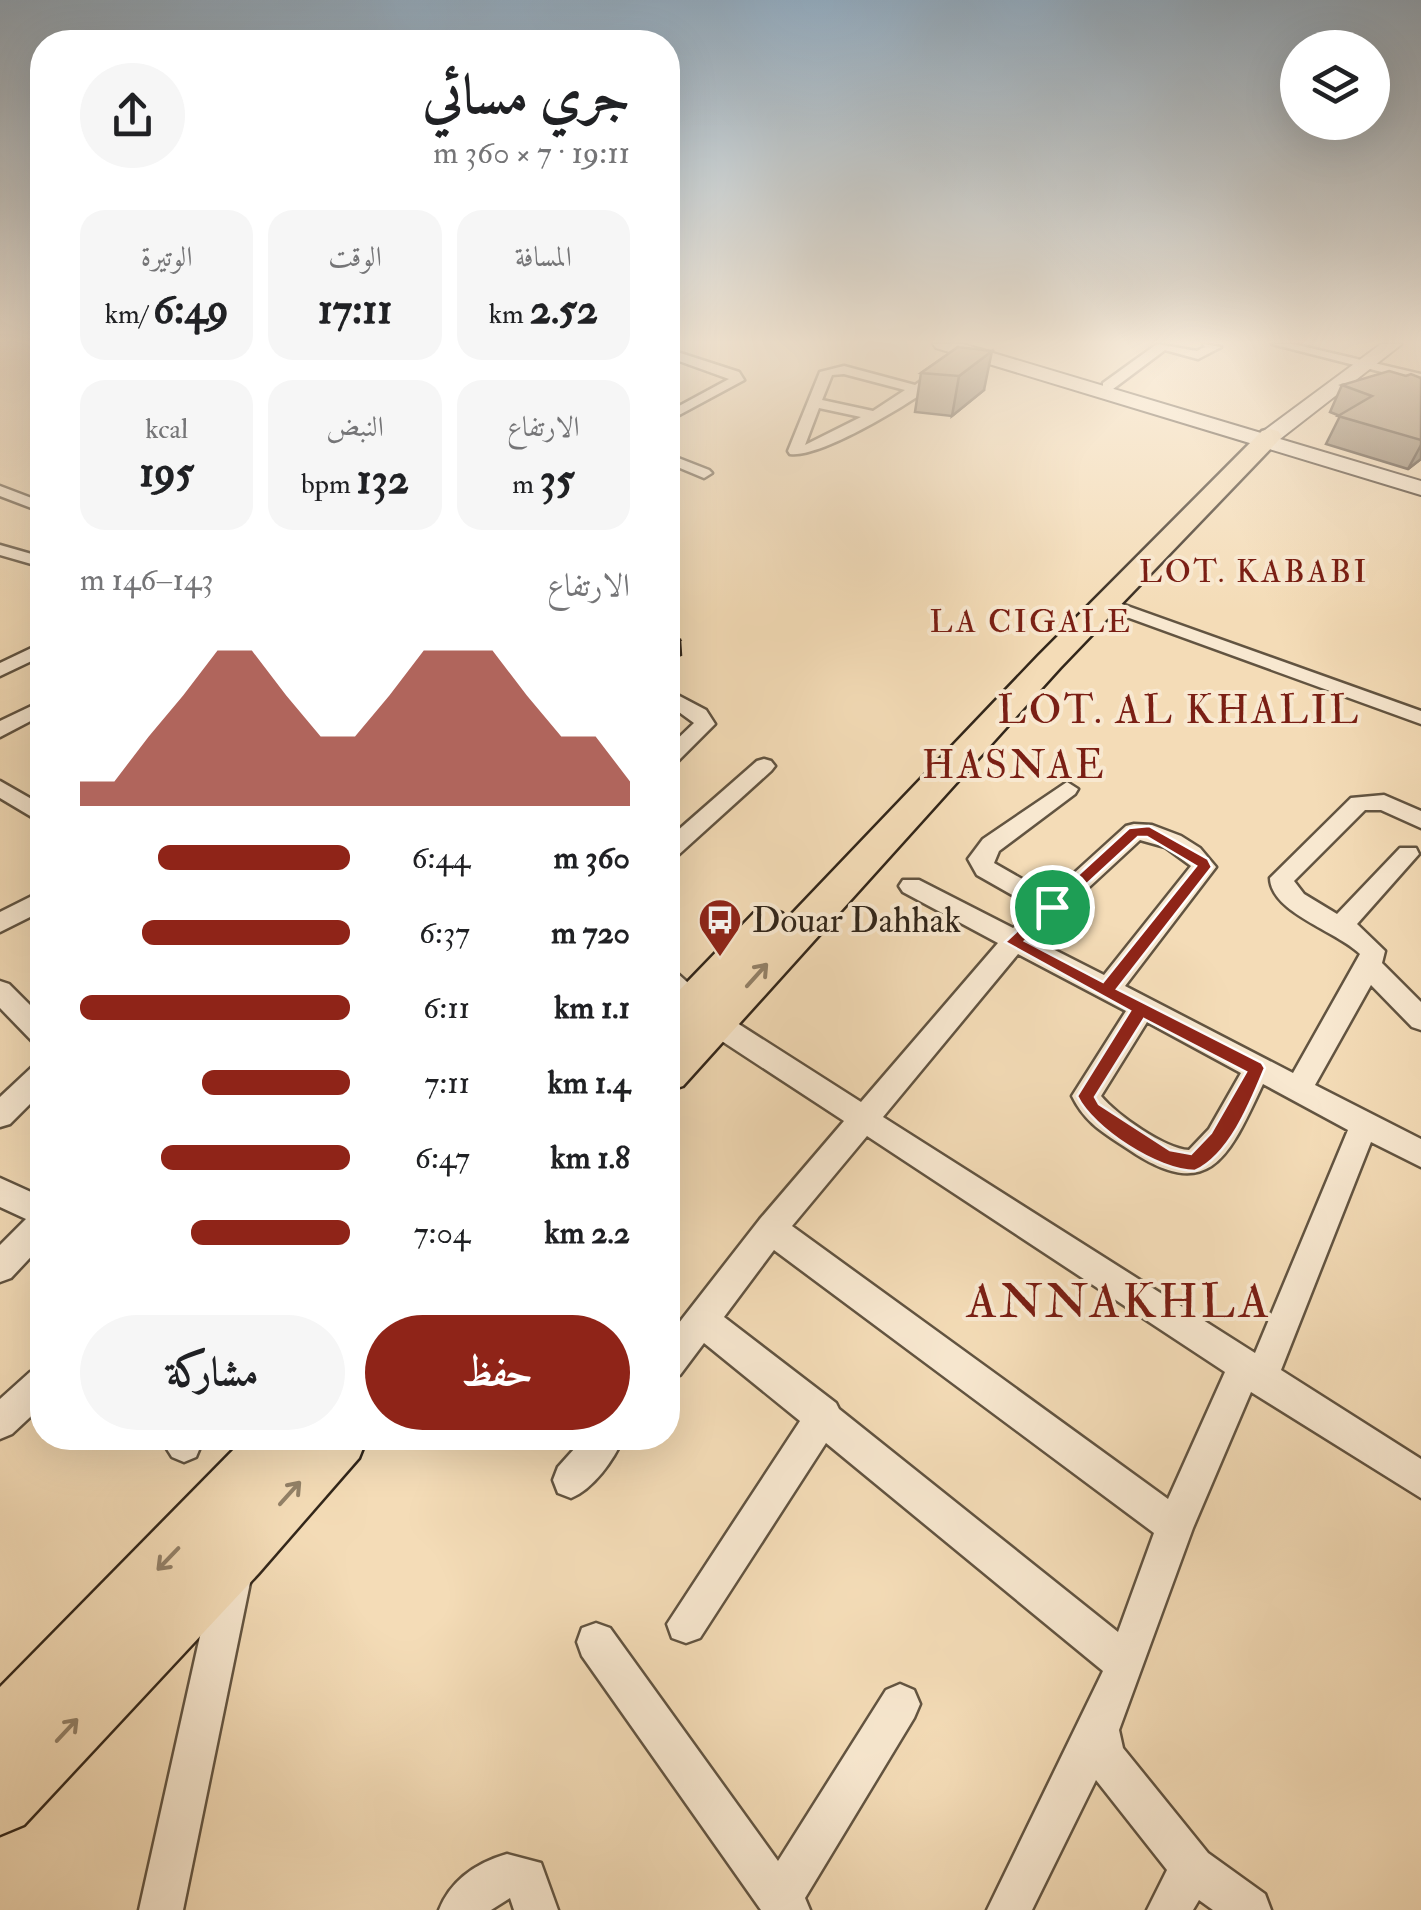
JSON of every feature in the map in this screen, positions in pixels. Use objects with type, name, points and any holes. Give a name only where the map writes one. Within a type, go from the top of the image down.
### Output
[{"type":"main road","points":[[1248,433],[1421,488]]},
{"type":"main road","points":[[1248,433],[1421,478]]},
{"type":"main road","points":[[680,1052],[702,1013],[1261,433]]},
{"type":"main road","points":[[680,1023],[702,1013],[1105,603],[1257,436]]},
{"type":"main road","points":[[0,1801],[222,1535],[275,1450]]},
{"type":"main road","points":[[0,1734],[222,1535],[325,1450]]},
{"type":"street","points":[[803,433],[796,452],[838,433]]},
{"type":"street","points":[[680,463],[704,473]]},
{"type":"street","points":[[0,491],[30,502]]},
{"type":"street","points":[[0,550],[30,559]]},
{"type":"street","points":[[1105,603],[1421,718]]},
{"type":"street","points":[[1,668],[30,655]]},
{"type":"street","points":[[680,703],[704,717],[705,724],[680,748]]},
{"type":"street","points":[[0,730],[30,714]]},
{"type":"street","points":[[680,840],[764,766]]},
{"type":"street","points":[[1,790],[30,808]]},
{"type":"street","points":[[1052,907],[985,869],[980,859],[991,845],[1067,790]]},
{"type":"street","points":[[1297,1091],[1369,966],[1373,951],[1342,924],[1292,898],[1283,888],[1282,878],[1359,803],[1384,802],[1420,817]]},
{"type":"street","points":[[680,1348],[771,1230],[1013,942],[1134,832],[1149,832],[1203,862],[1204,867],[1106,991]]},
{"type":"street","points":[[1342,924],[1408,854]]},
{"type":"street","points":[[911,886],[1420,1152]]},
{"type":"street","points":[[5,914],[30,905]]},
{"type":"street","points":[[1369,966],[1421,1019]]},
{"type":"street","points":[[0,991],[30,1022]]},
{"type":"street","points":[[680,992],[702,1013],[866,1121],[1252,1374],[1420,1477]]},
{"type":"street","points":[[1141,1009],[1086,1096],[1093,1110],[1163,1156],[1188,1163],[1203,1156],[1242,1100],[1256,1068]]},
{"type":"street","points":[[0,1115],[30,1086]]},
{"type":"street","points":[[1009,1910],[1098,1730],[1175,1526],[1252,1374],[1364,1125]]},
{"type":"street","points":[[0,1192],[30,1206]]},
{"type":"street","points":[[771,1230],[1175,1526]]},
{"type":"street","points":[[0,1267],[30,1236]]},
{"type":"street","points":[[702,1320],[1126,1664]]},
{"type":"street","points":[[0,1422],[30,1395]]},
{"type":"street","points":[[686,1624],[824,1416]]},
{"type":"street","points":[[571,1480],[596,1450]]},
{"type":"street","points":[[161,1910],[222,1535]]},
{"type":"street","points":[[596,1642],[784,1904],[900,1704]]},
{"type":"street","points":[[1098,1730],[1099,1745],[1111,1767],[1193,1868],[1249,1910]]},
{"type":"street","points":[[1169,1910],[1193,1868]]},
{"type":"street","points":[[461,1910],[497,1877],[511,1873],[526,1878],[536,1910]]},
{"type":"building","points":[[1397,433],[1421,433],[1421,440]]},
{"type":"place","name":"Douar Dahhak","points":[[720,958]]},
{"type":"district","name":"LOT. KABABI","points":[[1254,571]]},
{"type":"district","name":"LA CIGALE","points":[[1031,621]]},
{"type":"district","name":"LOT. AL KHALIL","points":[[1179,709]]},
{"type":"district","name":"HASNAE","points":[[1014,764]]},
{"type":"district","name":"ANNAKHLA","points":[[1119,1300]]},
{"type":"route","points":[[1052,907],[1013,942],[1067,970],[1141,1009],[1256,1068],[1218,1138],[1195,1162],[1178,1162],[1163,1156],[1093,1110],[1086,1096],[1141,1009],[1106,991],[1204,867],[1203,862],[1149,832],[1134,832],[1052,907]]}]
